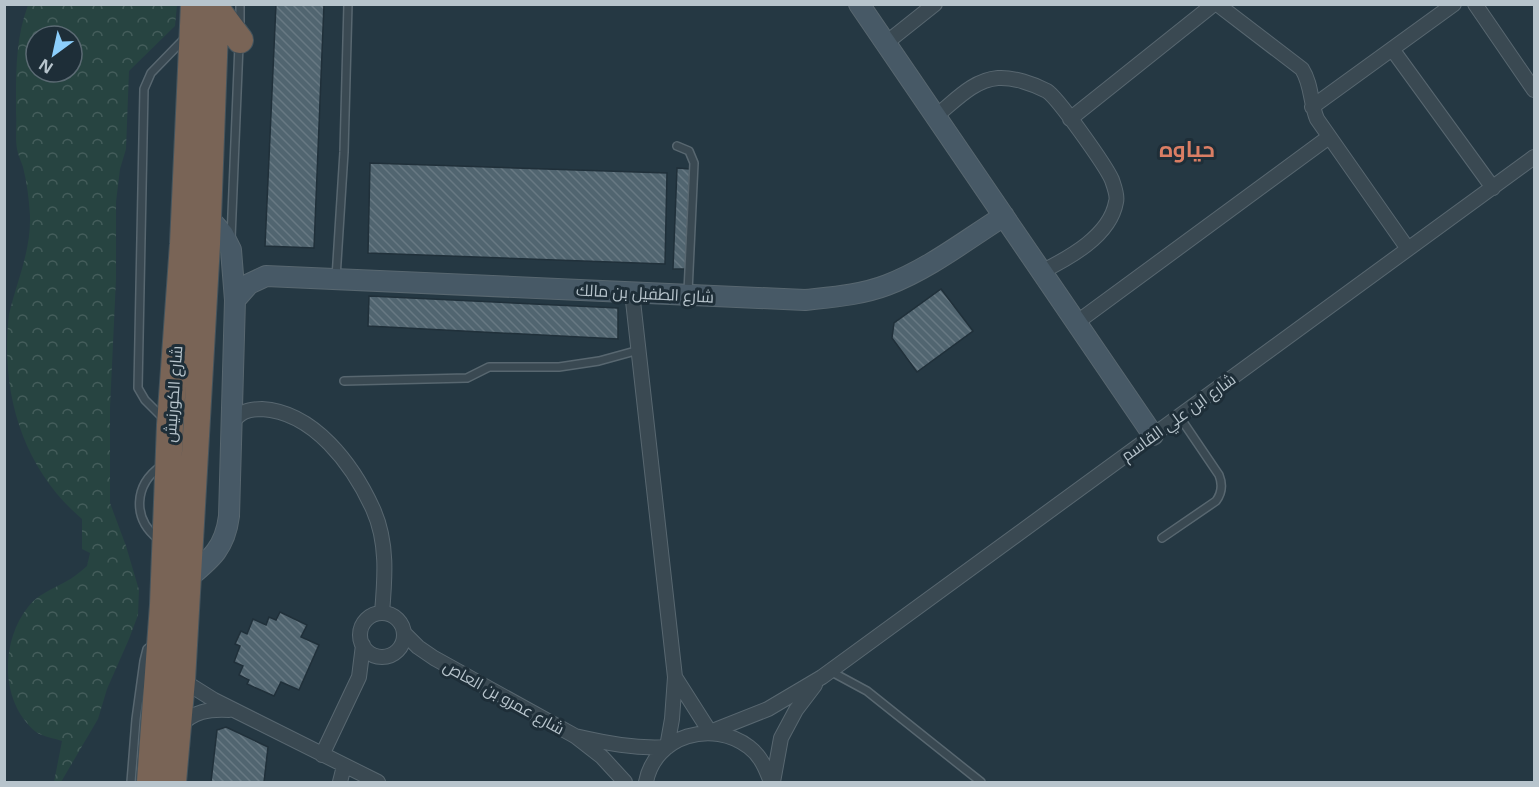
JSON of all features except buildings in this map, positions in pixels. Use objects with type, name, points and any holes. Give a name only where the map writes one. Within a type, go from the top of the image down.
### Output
[{"type":"highway","points":[[212,10],[240,40]]},
{"type":"highway","name":"شارع الكورنيش","points":[[173,783],[182,680],[208,217],[212,10]]},
{"type":"highway","name":"شارع الكورنيش","points":[[150,783],[170,425],[183,244],[212,10]]},
{"type":"street","points":[[859,4],[1153,435]]},
{"type":"street","points":[[886,43],[935,4]]},
{"type":"street","points":[[1070,119],[1216,4],[1302,69],[1309,81],[1312,107],[1329,137],[1408,249]]},
{"type":"street","points":[[1312,107],[1454,4]]},
{"type":"street","points":[[1475,4],[1534,90]]},
{"type":"street","points":[[1392,49],[1493,188]]},
{"type":"street","points":[[936,116],[975,84],[998,78],[1024,82],[1048,92],[1100,159],[1112,180],[1117,199],[1113,214],[1102,230],[1074,254],[1041,272]]},
{"type":"street","points":[[1076,323],[1329,137]]},
{"type":"street","name":"شارع ابن علي القاسم","points":[[668,747],[688,736],[710,732],[768,709],[826,674],[1534,157]]},
{"type":"street","name":"شارع الطفيل بن مالك","points":[[266,276],[805,300],[847,295],[886,286],[913,273],[1004,216]]},
{"type":"street","points":[[208,217],[219,227],[231,250],[245,265],[266,276]]},
{"type":"street","points":[[188,578],[212,558],[219,549],[227,528],[235,300],[231,250]]},
{"type":"street","points":[[235,300],[249,284],[266,276]]},
{"type":"street","points":[[632,292],[675,677],[668,747],[655,760],[646,783]]},
{"type":"street","points":[[232,390],[255,409]]},
{"type":"street","points":[[231,424],[244,410],[274,410],[289,414],[313,429],[333,448],[353,473],[374,510],[383,544],[386,570],[382,613]]},
{"type":"street","points":[[322,755],[359,677],[363,645],[360,636],[365,621],[382,613],[395,617],[404,633],[403,641],[390,654],[371,665],[359,677]]},
{"type":"street","name":"شارع عمرو بن العاص","points":[[404,633],[434,658],[574,736],[602,757],[625,783]]},
{"type":"street","points":[[363,645],[373,654],[390,654]]},
{"type":"street","name":"شارع عمرو بن العاص","points":[[390,654],[434,658]]},
{"type":"street","name":"شارع ابن علي القاسم","points":[[772,783],[781,738],[787,725],[796,710],[826,674]]},
{"type":"street","points":[[675,677],[710,732],[732,737],[750,748],[764,765],[772,783]]},
{"type":"street","points":[[182,680],[205,695],[378,783]]},
{"type":"street","points":[[178,728],[188,718],[205,710],[234,710]]},
{"type":"street","name":"شارع عمرو بن العاص","points":[[574,736],[620,746],[668,747]]},
{"type":"street","points":[[340,783],[344,766]]},
{"type":"lane","points":[[336,279],[344,152],[348,4]]},
{"type":"lane","points":[[170,425],[145,400],[138,387],[144,88],[151,73],[212,10]]},
{"type":"lane","points":[[231,250],[240,40]]},
{"type":"lane","points":[[677,146],[689,151],[694,163],[688,294]]},
{"type":"lane","points":[[344,381],[467,378],[489,367],[559,367],[599,361],[639,350]]},
{"type":"lane","points":[[1162,538],[1212,504],[1221,492],[1219,475],[1179,416]]},
{"type":"lane","points":[[131,783],[136,719],[145,655],[160,636]]},
{"type":"lane","points":[[826,674],[867,691],[981,783]]},
{"type":"green space","points":[[28,5],[177,5],[175,26],[129,71],[126,149],[120,169],[116,202],[116,279],[110,408],[110,503],[139,590],[138,615],[107,689],[98,719],[61,782],[54,782],[62,741],[39,734],[24,720],[10,689],[8,672],[12,637],[28,607],[40,595],[71,579],[87,566],[90,553],[82,549],[82,519],[61,499],[30,452],[12,400],[8,372],[9,314],[26,254],[30,229],[27,185],[16,140],[17,58],[21,31]]},
{"type":"district","name":"حياوه","points":[[1187,148]]}]
